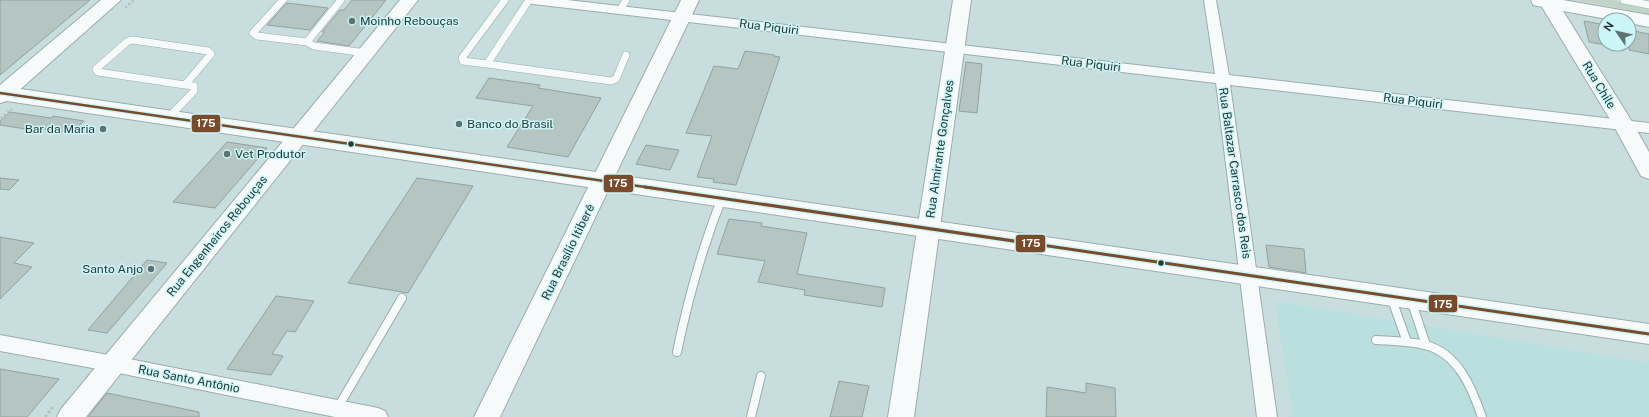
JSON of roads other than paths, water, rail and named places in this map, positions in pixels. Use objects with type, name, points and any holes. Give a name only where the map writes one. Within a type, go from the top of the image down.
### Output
[{"type":"main road","points":[[1,94],[112,0]]},
{"type":"main road","name":"Rua Engenheiros Rebouças","points":[[70,417],[409,0]]},
{"type":"main road","name":"Rua Almirante Gonçalves","points":[[902,417],[962,0]]},
{"type":"main road","points":[[1548,1],[1649,20]]},
{"type":"main road","name":"Rua Chile","points":[[1548,1],[1624,125],[1649,171]]},
{"type":"main road","name":"Rua Brasílio Itiberê","points":[[487,417],[686,9]]},
{"type":"main road","points":[[1,94],[602,180],[1649,334]]},
{"type":"street","name":"Rua Piquiri","points":[[533,0],[686,9],[955,48],[1649,128]]},
{"type":"street","name":"Rua Baltazar Carrasco dos Reis","points":[[1210,0],[1267,417]]},
{"type":"street","name":"Rua Santo Antônio","points":[[0,344],[114,364],[378,417]]},
{"type":"lane","points":[[283,0],[253,32],[258,36],[307,42],[314,46],[366,53]]},
{"type":"lane","points":[[307,42],[342,1],[341,0]]},
{"type":"lane","points":[[505,0],[462,58],[463,61],[611,80],[616,79],[626,55]]},
{"type":"lane","points":[[487,64],[529,0]]},
{"type":"lane","points":[[1624,0],[1649,5]]},
{"type":"lane","points":[[169,117],[194,91],[194,86],[185,85],[98,72],[96,69],[128,41],[133,40],[208,51],[211,54],[185,85]]},
{"type":"lane","points":[[677,352],[690,294],[715,215],[722,198]]},
{"type":"lane","points":[[336,409],[402,298]]},
{"type":"lane","points":[[1401,298],[1407,342]]},
{"type":"lane","points":[[1401,298],[1426,345]]},
{"type":"lane","points":[[1376,340],[1407,342],[1426,345],[1440,350],[1458,366],[1482,417]]},
{"type":"lane","points":[[751,417],[762,376]]},
{"type":"place","name":"Moinho Rebouças","points":[[352,21]]},
{"type":"place","name":"Banco do Brasil","points":[[459,124]]},
{"type":"place","name":"Bar da Maria","points":[[103,129]]},
{"type":"place","name":"Vet Produtor","points":[[227,154]]},
{"type":"place","name":"Santo Anjo","points":[[151,269]]}]
